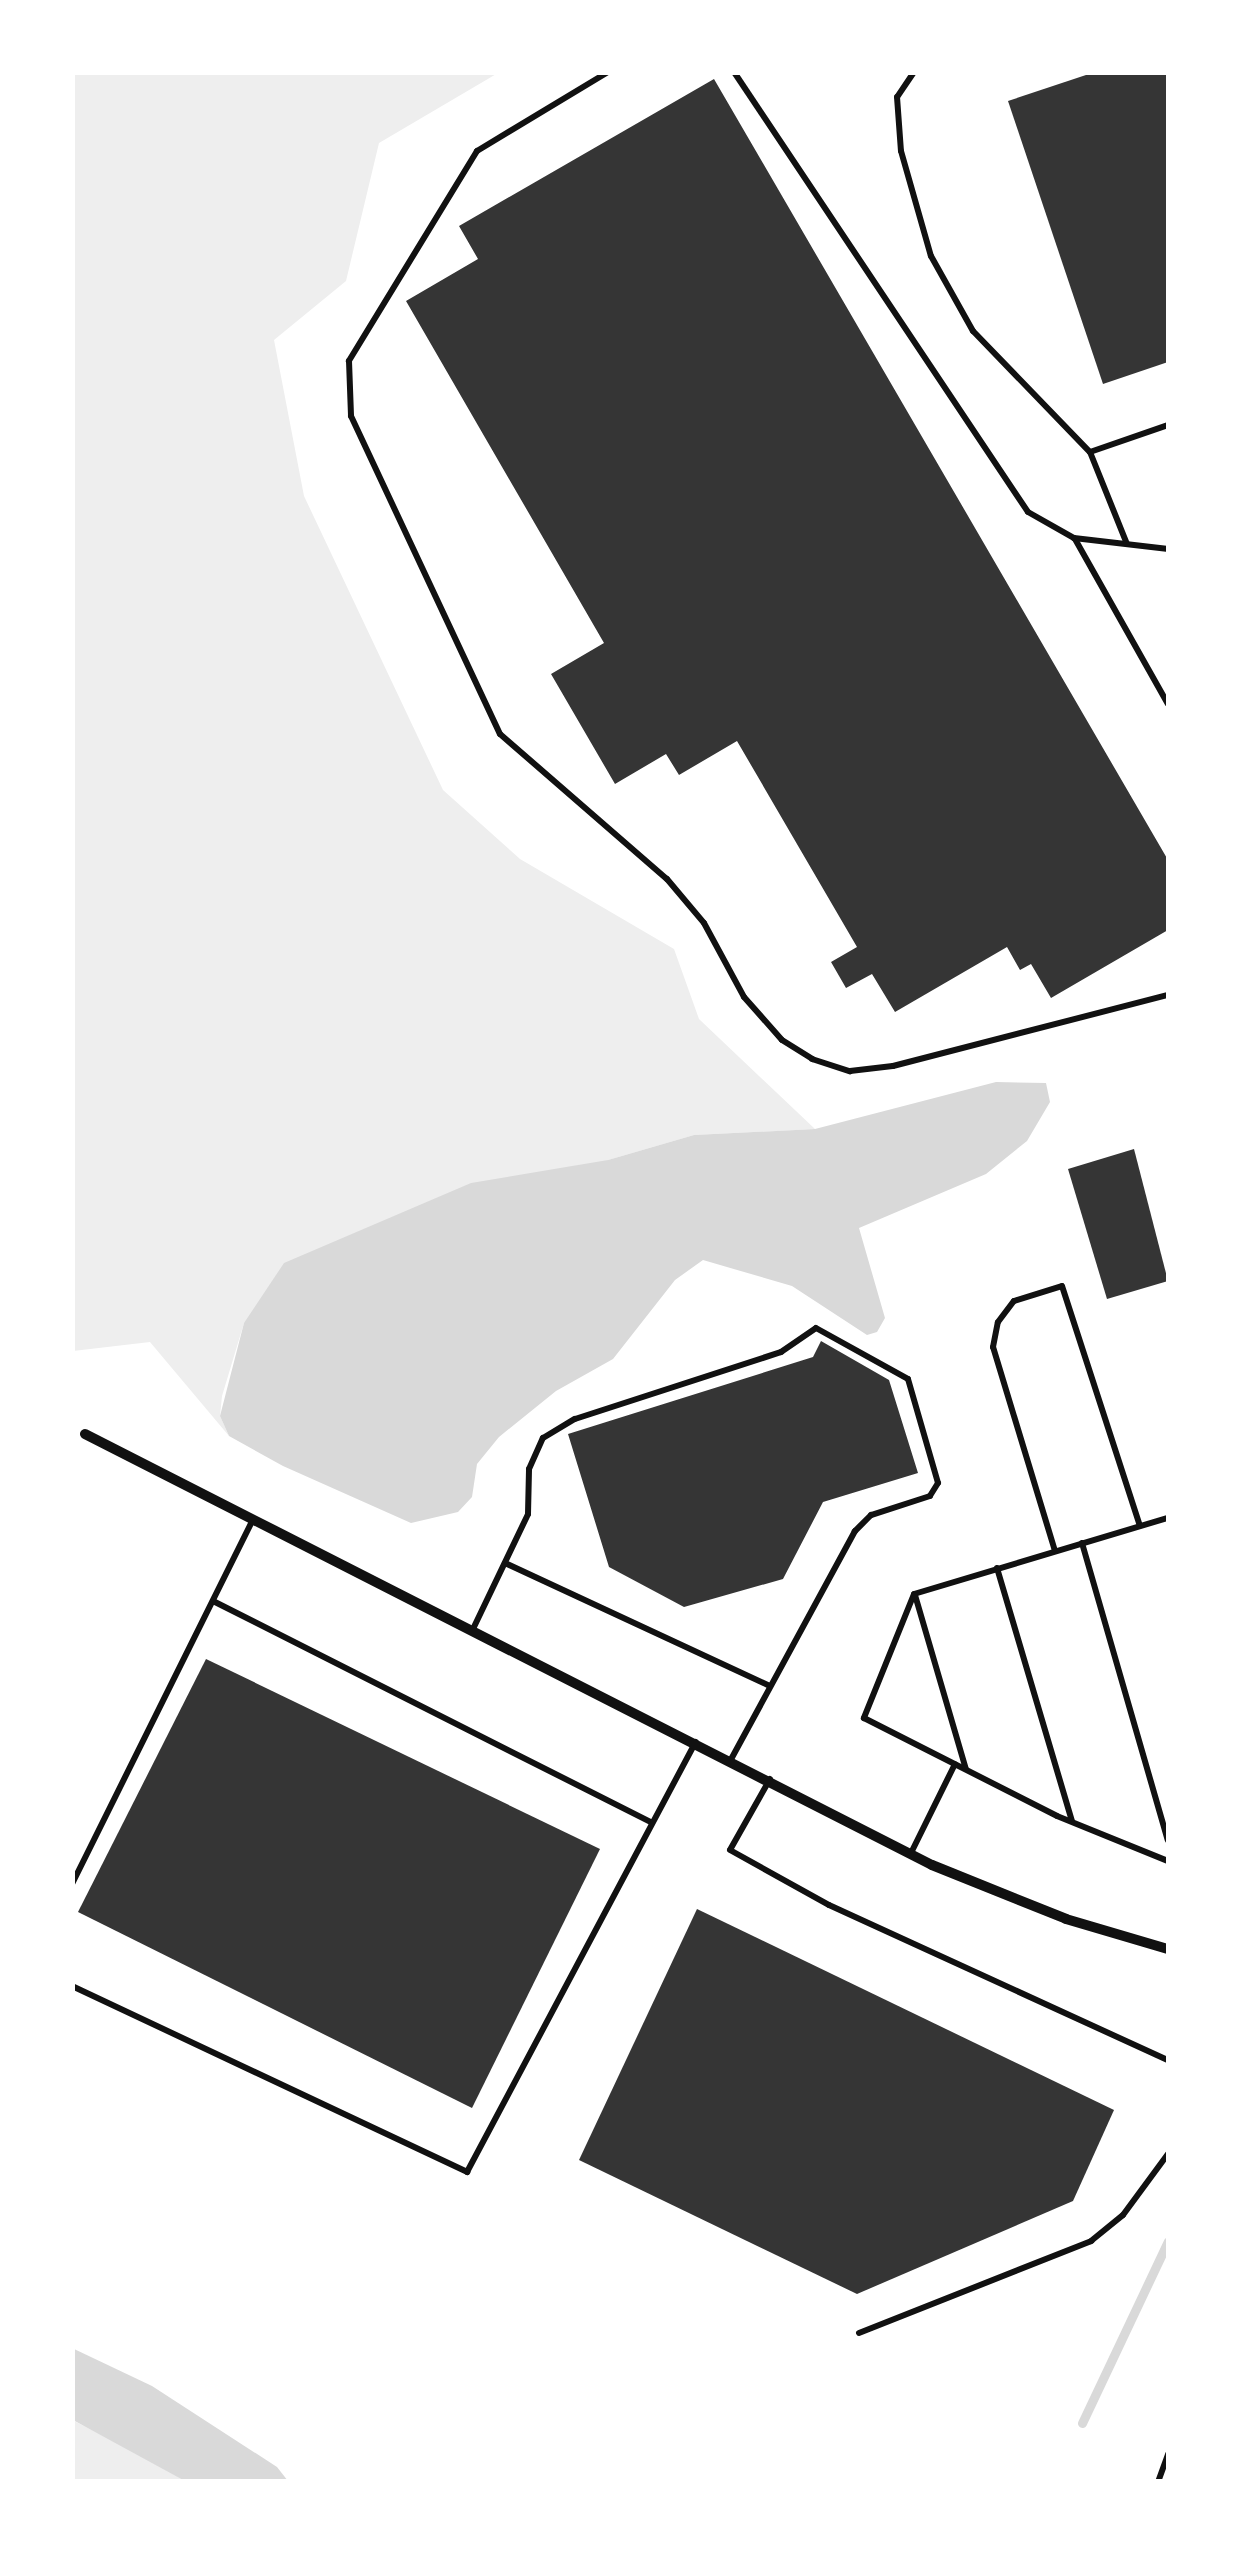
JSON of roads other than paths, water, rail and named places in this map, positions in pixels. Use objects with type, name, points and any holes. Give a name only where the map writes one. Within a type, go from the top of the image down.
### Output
[{"type":"street","points":[[84,1434],[771,1778],[911,1853],[1066,1918],[1168,1950]]},
{"type":"lane","points":[[608,72],[477,151],[348,361],[351,416],[500,734],[667,879],[704,922],[744,997],[782,1040],[812,1058],[850,1071],[893,1066],[1168,995]]},
{"type":"lane","points":[[734,72],[1028,512],[1074,538],[1168,549]]},
{"type":"lane","points":[[914,72],[896,97],[901,151],[932,256],[973,331],[1090,452],[1127,544]]},
{"type":"lane","points":[[1090,452],[1168,424]]},
{"type":"lane","points":[[1074,538],[1168,704]]},
{"type":"lane","points":[[1055,1551],[993,1347],[998,1322],[1014,1301],[1062,1286],[1140,1526]]},
{"type":"lane","points":[[473,1629],[528,1514],[529,1469],[543,1438],[575,1418],[781,1352],[816,1328],[908,1379],[938,1482],[930,1496],[871,1516],[855,1532],[731,1759]]},
{"type":"lane","points":[[914,1594],[1168,1518]]},
{"type":"lane","points":[[72,1884],[253,1520]]},
{"type":"lane","points":[[1082,1543],[1168,1840]]},
{"type":"lane","points":[[505,1563],[770,1686]]},
{"type":"lane","points":[[997,1568],[1072,1821]]},
{"type":"lane","points":[[914,1594],[864,1718],[1072,1821],[1168,1861]]},
{"type":"lane","points":[[914,1594],[966,1770]]},
{"type":"lane","points":[[214,1600],[650,1822]]},
{"type":"lane","points":[[72,1986],[467,2172],[696,1742]]},
{"type":"lane","points":[[911,1853],[955,1764]]},
{"type":"lane","points":[[771,1778],[730,1850],[829,1904],[1168,2060]]},
{"type":"lane","points":[[860,2333],[1091,2241],[1123,2215],[1168,2154]]},
{"type":"lane","points":[[1158,2482],[1168,2454]]},
{"type":"waterway","points":[[1082,2423],[1168,2241]]}]
